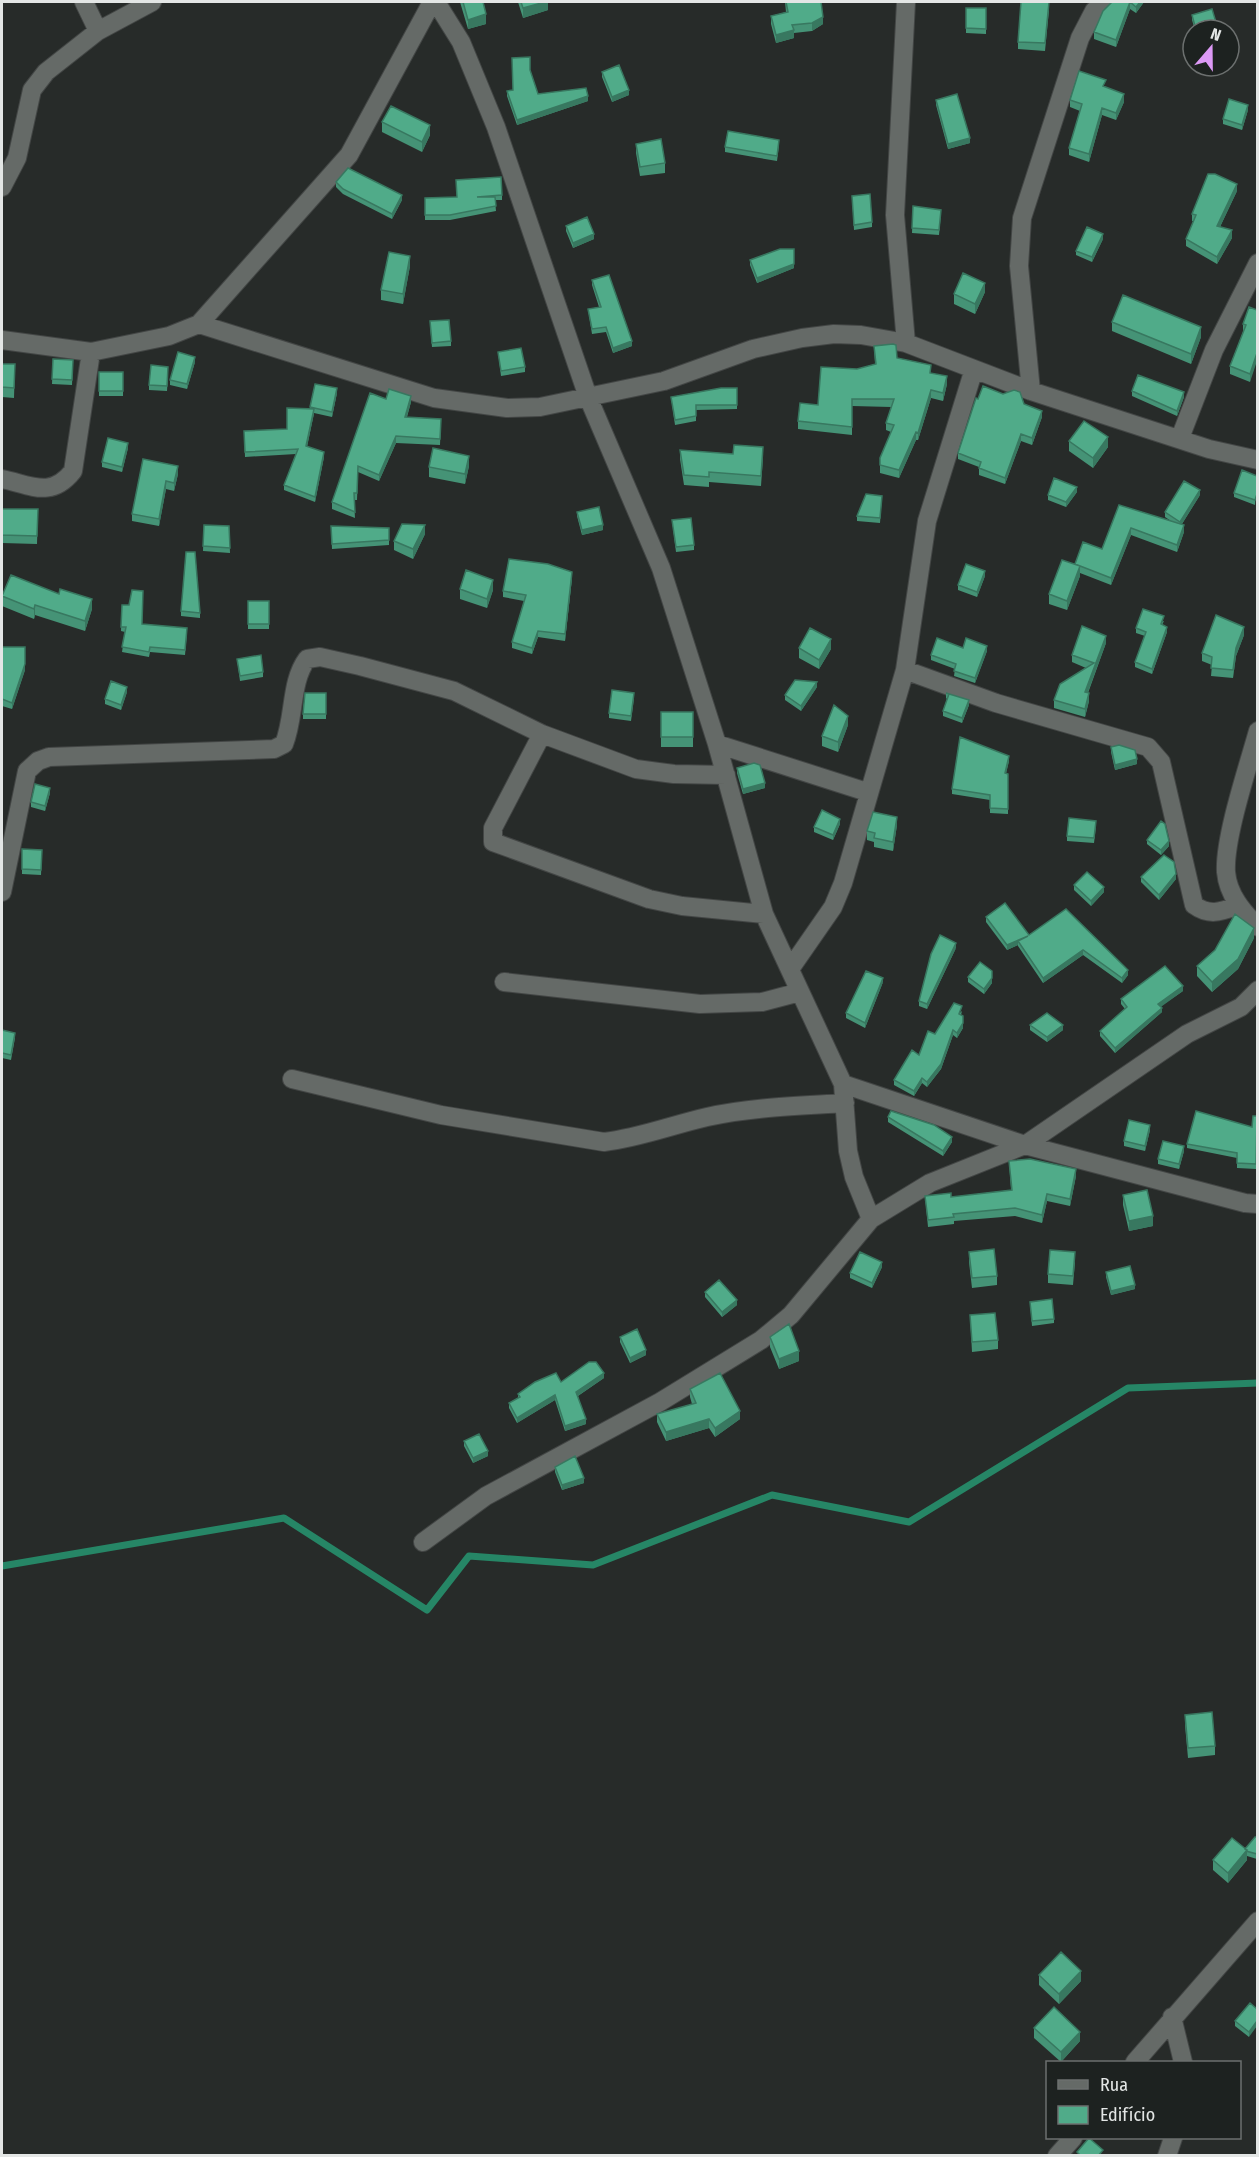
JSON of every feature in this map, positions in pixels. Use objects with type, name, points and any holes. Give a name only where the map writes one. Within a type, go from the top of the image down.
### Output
[{"type":"street","points":[[84,2],[98,31]]},
{"type":"street","points":[[2,187],[17,158],[32,90],[46,72],[98,31],[152,2]]},
{"type":"street","points":[[2,340],[91,352],[169,336],[199,324],[349,155],[434,2],[460,42],[496,127],[588,397],[661,568],[717,744],[764,914],[844,1094],[852,1168],[871,1219]]},
{"type":"street","points":[[906,2],[895,215],[906,343]]},
{"type":"street","points":[[1031,391],[1019,266],[1022,218],[1080,38],[1094,11],[1104,2]]},
{"type":"street","points":[[1180,438],[1214,350],[1257,263]]},
{"type":"street","points":[[199,324],[434,398],[468,404],[540,407],[664,381],[753,349],[802,338],[834,334],[906,343],[1031,391],[1209,449],[1257,460]]},
{"type":"street","points":[[2,479],[50,489],[64,482],[73,471],[91,352]]},
{"type":"street","points":[[790,969],[833,907],[843,883],[867,792],[904,670],[927,521],[974,369]]},
{"type":"street","points":[[2,892],[27,771],[38,761],[49,757],[274,749],[284,744],[287,737],[299,670],[307,659],[320,657],[454,691],[542,734],[636,769],[674,774],[726,775]]},
{"type":"street","points":[[904,670],[996,703],[1148,747],[1161,762],[1194,905],[1204,913],[1218,913],[1237,906]]},
{"type":"street","points":[[1257,731],[1229,845],[1226,873],[1237,906],[1257,927]]},
{"type":"street","points":[[542,734],[493,828],[493,842],[649,898],[682,906],[764,914]]},
{"type":"street","points":[[717,744],[867,792]]},
{"type":"street","points":[[504,982],[700,1004],[762,1002],[800,992]]},
{"type":"street","points":[[423,1542],[486,1496],[660,1402],[761,1340],[791,1315],[871,1219],[930,1183],[1025,1145],[1187,1034],[1241,1007],[1257,990]]},
{"type":"street","points":[[292,1079],[441,1114],[604,1142],[630,1139],[708,1117],[844,1094],[1025,1145],[1245,1203],[1257,1204]]},
{"type":"street","points":[[1136,2061],[1257,1921]]},
{"type":"street","points":[[1172,2017],[1182,2061]]},
{"type":"street","points":[[1057,2156],[1072,2139]]},
{"type":"street","points":[[1167,2156],[1173,2139]]},
{"type":"building","points":[[463,2],[483,2],[486,14],[468,20]]},
{"type":"building","points":[[521,2],[545,2],[523,8]]},
{"type":"building","points":[[786,2],[821,2],[823,17],[812,23],[792,25],[794,30],[776,35],[771,16],[788,12]]},
{"type":"building","points":[[1021,2],[1049,2],[1045,43],[1018,42]]},
{"type":"building","points":[[1112,2],[1130,2],[1116,40],[1094,32],[1103,11]]},
{"type":"building","points":[[1130,2],[1140,2],[1136,7]]},
{"type":"building","points":[[966,8],[986,8],[986,29],[966,28]]},
{"type":"building","points":[[1212,9],[1215,18],[1193,18],[1192,15]]},
{"type":"building","points":[[530,57],[530,70],[538,94],[586,88],[588,96],[517,120],[507,91],[513,90],[512,58]]},
{"type":"building","points":[[619,65],[629,90],[612,97],[602,72]]},
{"type":"building","points":[[1079,71],[1106,80],[1103,86],[1124,94],[1116,113],[1102,108],[1089,154],[1069,148],[1082,104],[1070,100]]},
{"type":"building","points":[[957,94],[970,138],[948,144],[936,100]]},
{"type":"building","points":[[1229,99],[1248,105],[1242,125],[1223,119]]},
{"type":"building","points":[[391,106],[430,125],[422,142],[382,122]]},
{"type":"building","points":[[728,131],[779,140],[777,156],[725,147]]},
{"type":"building","points":[[661,139],[665,163],[640,167],[636,144]]},
{"type":"building","points":[[348,168],[402,195],[392,214],[343,189],[336,182]]},
{"type":"building","points":[[1208,174],[1215,174],[1237,184],[1217,226],[1232,230],[1217,257],[1186,239],[1196,215],[1192,214]]},
{"type":"building","points":[[501,177],[502,195],[477,197],[495,197],[496,206],[450,215],[425,215],[425,198],[457,197],[456,180]]},
{"type":"building","points":[[870,194],[872,222],[854,225],[852,196]]},
{"type":"building","points":[[913,206],[941,210],[939,230],[912,228]]},
{"type":"building","points":[[587,217],[594,234],[573,243],[566,226]]},
{"type":"building","points":[[1087,227],[1103,234],[1092,257],[1076,251]]},
{"type":"building","points":[[780,249],[794,249],[794,264],[757,278],[750,260]]},
{"type":"building","points":[[389,252],[410,256],[403,294],[381,290]]},
{"type":"building","points":[[963,273],[985,283],[975,304],[954,294]]},
{"type":"building","points":[[609,275],[632,341],[613,348],[606,327],[592,329],[588,309],[601,307],[592,280]]},
{"type":"building","points":[[1123,295],[1201,327],[1191,354],[1112,322]]},
{"type":"building","points":[[1249,307],[1257,310],[1257,353],[1250,374],[1230,366],[1246,325],[1243,324]]},
{"type":"building","points":[[449,320],[451,341],[432,343],[430,321]]},
{"type":"building","points":[[896,345],[897,358],[931,365],[930,373],[947,376],[943,393],[931,390],[918,433],[916,432],[899,470],[880,465],[880,458],[894,425],[886,423],[894,399],[852,399],[852,427],[798,421],[800,403],[818,405],[821,367],[857,369],[876,364],[874,346]]},
{"type":"building","points":[[521,348],[525,367],[501,371],[498,352]]},
{"type":"building","points":[[178,352],[195,357],[187,384],[170,380]]},
{"type":"building","points":[[53,359],[73,360],[72,380],[52,379]]},
{"type":"building","points":[[2,364],[15,364],[14,388],[2,387]]},
{"type":"building","points":[[151,365],[168,367],[167,386],[149,385]]},
{"type":"building","points":[[99,372],[123,372],[123,391],[99,391]]},
{"type":"building","points":[[1138,375],[1184,392],[1177,411],[1132,391]]},
{"type":"building","points":[[315,384],[337,388],[332,412],[310,407]]},
{"type":"building","points":[[983,386],[1003,394],[1014,390],[1020,392],[1024,404],[1042,411],[1032,438],[1021,434],[1005,478],[979,468],[981,462],[958,453],[976,398],[978,399]]},
{"type":"building","points":[[721,388],[737,388],[737,405],[696,405],[696,416],[675,420],[671,397]]},
{"type":"building","points":[[389,389],[411,396],[405,417],[441,419],[440,439],[396,436],[379,475],[358,466],[357,493],[354,493],[355,512],[332,502],[370,393],[386,399]]},
{"type":"building","points":[[287,408],[314,409],[306,446],[324,452],[315,497],[284,485],[298,449],[245,452],[244,431],[287,429]]},
{"type":"building","points":[[1084,421],[1108,437],[1093,458],[1069,441]]},
{"type":"building","points":[[108,438],[128,443],[122,467],[102,462]]},
{"type":"building","points":[[734,445],[763,447],[761,476],[709,472],[709,477],[684,475],[680,450],[733,454]]},
{"type":"building","points":[[433,448],[469,456],[465,474],[429,467]]},
{"type":"building","points":[[143,459],[178,466],[174,483],[166,481],[159,519],[132,514]]},
{"type":"building","points":[[1242,470],[1257,476],[1255,500],[1234,493]]},
{"type":"building","points":[[1054,478],[1077,487],[1066,502],[1048,495]]},
{"type":"building","points":[[1184,481],[1200,490],[1180,522],[1165,512]]},
{"type":"building","points":[[866,494],[882,496],[880,518],[857,516]]},
{"type":"building","points":[[1119,505],[1184,525],[1177,545],[1131,528],[1111,578],[1075,564],[1083,542],[1102,549]]},
{"type":"building","points":[[599,507],[603,525],[582,530],[577,512]]},
{"type":"building","points":[[2,509],[38,509],[37,536],[2,535]]},
{"type":"building","points":[[691,518],[694,545],[676,547],[672,520]]},
{"type":"building","points":[[402,524],[425,525],[413,549],[394,541]]},
{"type":"building","points":[[204,525],[229,526],[230,548],[203,546]]},
{"type":"building","points":[[331,526],[389,528],[389,540],[332,544]]},
{"type":"building","points":[[186,552],[195,552],[200,613],[181,611]]},
{"type":"building","points":[[509,559],[548,564],[572,572],[565,634],[538,631],[532,648],[512,642],[526,595],[503,591]]},
{"type":"building","points":[[1062,560],[1080,566],[1067,601],[1049,594]]},
{"type":"building","points":[[966,564],[985,571],[977,592],[958,585]]},
{"type":"building","points":[[466,570],[493,580],[487,599],[460,589]]},
{"type":"building","points":[[11,575],[59,594],[60,589],[92,599],[85,621],[35,605],[34,609],[2,596]]},
{"type":"building","points":[[132,590],[143,591],[142,624],[187,628],[185,650],[150,647],[149,652],[122,647],[126,627],[121,627],[122,605],[129,605]]},
{"type":"building","points":[[248,601],[269,601],[269,624],[248,624]]},
{"type":"building","points":[[1143,609],[1164,616],[1161,624],[1167,627],[1152,669],[1135,662],[1146,632],[1136,628]]},
{"type":"building","points":[[1216,615],[1244,627],[1236,648],[1233,670],[1211,668],[1212,657],[1202,653]]},
{"type":"building","points":[[1082,626],[1106,636],[1085,692],[1089,693],[1085,709],[1054,700],[1060,684],[1094,663],[1072,655]]},
{"type":"building","points":[[810,628],[831,639],[819,660],[799,648]]},
{"type":"building","points":[[937,638],[963,648],[966,638],[987,646],[975,678],[954,671],[956,664],[931,655]]},
{"type":"building","points":[[2,647],[25,647],[25,664],[12,703],[2,699]]},
{"type":"building","points":[[261,655],[263,672],[240,676],[237,659]]},
{"type":"building","points":[[795,680],[817,682],[801,706],[785,695]]},
{"type":"building","points":[[111,681],[127,687],[121,705],[105,699]]},
{"type":"building","points":[[612,690],[634,693],[631,716],[609,713]]},
{"type":"building","points":[[305,693],[326,693],[326,714],[303,714]]},
{"type":"building","points":[[946,693],[969,700],[962,718],[943,711],[949,694]]},
{"type":"building","points":[[834,705],[848,716],[838,742],[822,736]]},
{"type":"building","points":[[661,712],[693,712],[693,737],[661,737]]},
{"type":"building","points":[[960,737],[1009,756],[1005,773],[1008,774],[1008,809],[990,808],[990,795],[952,789]]},
{"type":"building","points":[[1119,745],[1135,750],[1137,759],[1115,765],[1111,747]]},
{"type":"building","points":[[754,763],[760,765],[765,783],[743,789],[737,768]]},
{"type":"building","points":[[35,784],[50,788],[45,806],[31,802]]},
{"type":"building","points":[[822,810],[840,819],[833,835],[814,827]]},
{"type":"building","points":[[873,812],[897,817],[893,842],[874,838],[875,833],[867,831]]},
{"type":"building","points":[[1069,818],[1096,821],[1094,838],[1067,836]]},
{"type":"building","points":[[1161,821],[1165,824],[1169,841],[1161,850],[1147,840]]},
{"type":"building","points":[[22,849],[42,850],[41,870],[22,869]]},
{"type":"building","points":[[1164,855],[1174,862],[1176,874],[1159,895],[1141,877]]},
{"type":"building","points":[[1087,872],[1104,887],[1091,901],[1074,885]]},
{"type":"building","points":[[1005,903],[1029,935],[1066,909],[1128,970],[1122,978],[1083,950],[1043,978],[1018,941],[1028,936],[1007,945],[986,917]]},
{"type":"building","points":[[1235,914],[1254,928],[1238,959],[1212,982],[1197,966],[1215,950]]},
{"type":"building","points":[[940,935],[956,943],[927,1004],[919,1001],[931,954]]},
{"type":"building","points":[[980,962],[992,971],[992,978],[984,989],[968,977]]},
{"type":"building","points":[[1165,966],[1183,986],[1158,1004],[1162,1008],[1115,1048],[1100,1031],[1127,1007],[1121,999]]},
{"type":"building","points":[[866,971],[883,978],[865,1023],[846,1013]]},
{"type":"building","points":[[954,1003],[962,1006],[959,1014],[963,1016],[963,1023],[957,1033],[953,1030],[941,1064],[927,1082],[922,1078],[914,1091],[894,1080],[912,1050],[919,1055],[928,1031],[935,1034]]},
{"type":"building","points":[[1047,1013],[1063,1025],[1047,1037],[1030,1025]]},
{"type":"building","points":[[2,1030],[15,1033],[11,1055],[2,1053]]},
{"type":"building","points":[[891,1111],[934,1125],[952,1137],[943,1151],[888,1117]]},
{"type":"building","points":[[1196,1111],[1252,1127],[1253,1116],[1257,1116],[1256,1164],[1237,1163],[1237,1153],[1187,1144]]},
{"type":"building","points":[[1129,1120],[1150,1125],[1145,1146],[1124,1141]]},
{"type":"building","points":[[1163,1141],[1184,1146],[1179,1164],[1158,1159]]},
{"type":"building","points":[[1030,1159],[1076,1169],[1070,1199],[1047,1194],[1042,1215],[1015,1208],[953,1214],[954,1217],[928,1220],[925,1196],[951,1193],[951,1197],[1012,1190],[1009,1161]]},
{"type":"building","points":[[1147,1190],[1153,1216],[1129,1221],[1123,1195]]},
{"type":"building","points":[[994,1249],[997,1276],[972,1278],[969,1252]]},
{"type":"building","points":[[1050,1250],[1075,1252],[1073,1276],[1048,1274]]},
{"type":"building","points":[[860,1252],[882,1262],[872,1283],[850,1273]]},
{"type":"building","points":[[1130,1266],[1135,1285],[1111,1291],[1106,1272]]},
{"type":"building","points":[[719,1280],[737,1300],[722,1312],[705,1292]]},
{"type":"building","points":[[1052,1299],[1054,1319],[1032,1321],[1030,1302]]},
{"type":"building","points":[[995,1313],[998,1340],[972,1342],[970,1315]]},
{"type":"building","points":[[789,1324],[799,1351],[779,1359],[770,1337]]},
{"type":"building","points":[[637,1329],[646,1350],[630,1358],[620,1337]]},
{"type":"building","points":[[589,1362],[596,1362],[604,1373],[576,1392],[586,1419],[565,1426],[555,1395],[517,1418],[509,1403],[520,1397],[518,1394],[535,1382],[556,1373],[561,1382]]},
{"type":"building","points":[[720,1373],[740,1411],[715,1428],[709,1419],[666,1432],[657,1414],[696,1403],[690,1389]]},
{"type":"building","points":[[479,1434],[488,1451],[473,1458],[464,1441]]},
{"type":"building","points":[[575,1456],[584,1478],[562,1485],[555,1467]]},
{"type":"building","points":[[1212,1712],[1215,1746],[1188,1748],[1185,1715]]},
{"type":"building","points":[[1257,1837],[1257,1854],[1245,1849]]},
{"type":"building","points":[[1232,1838],[1247,1850],[1228,1873],[1213,1860]]},
{"type":"building","points":[[1061,1952],[1081,1971],[1059,1994],[1039,1975]]},
{"type":"building","points":[[1250,2003],[1257,2009],[1257,2021],[1249,2032],[1235,2021]]},
{"type":"building","points":[[1054,2007],[1080,2032],[1061,2052],[1034,2028]]},
{"type":"building","points":[[1088,2139],[1103,2150],[1098,2156],[1081,2156],[1077,2152]]},
{"type":"waterway","points":[[2,1566],[284,1518],[427,1610],[469,1556],[593,1565],[772,1495],[909,1522],[1128,1388],[1258,1383]]}]
